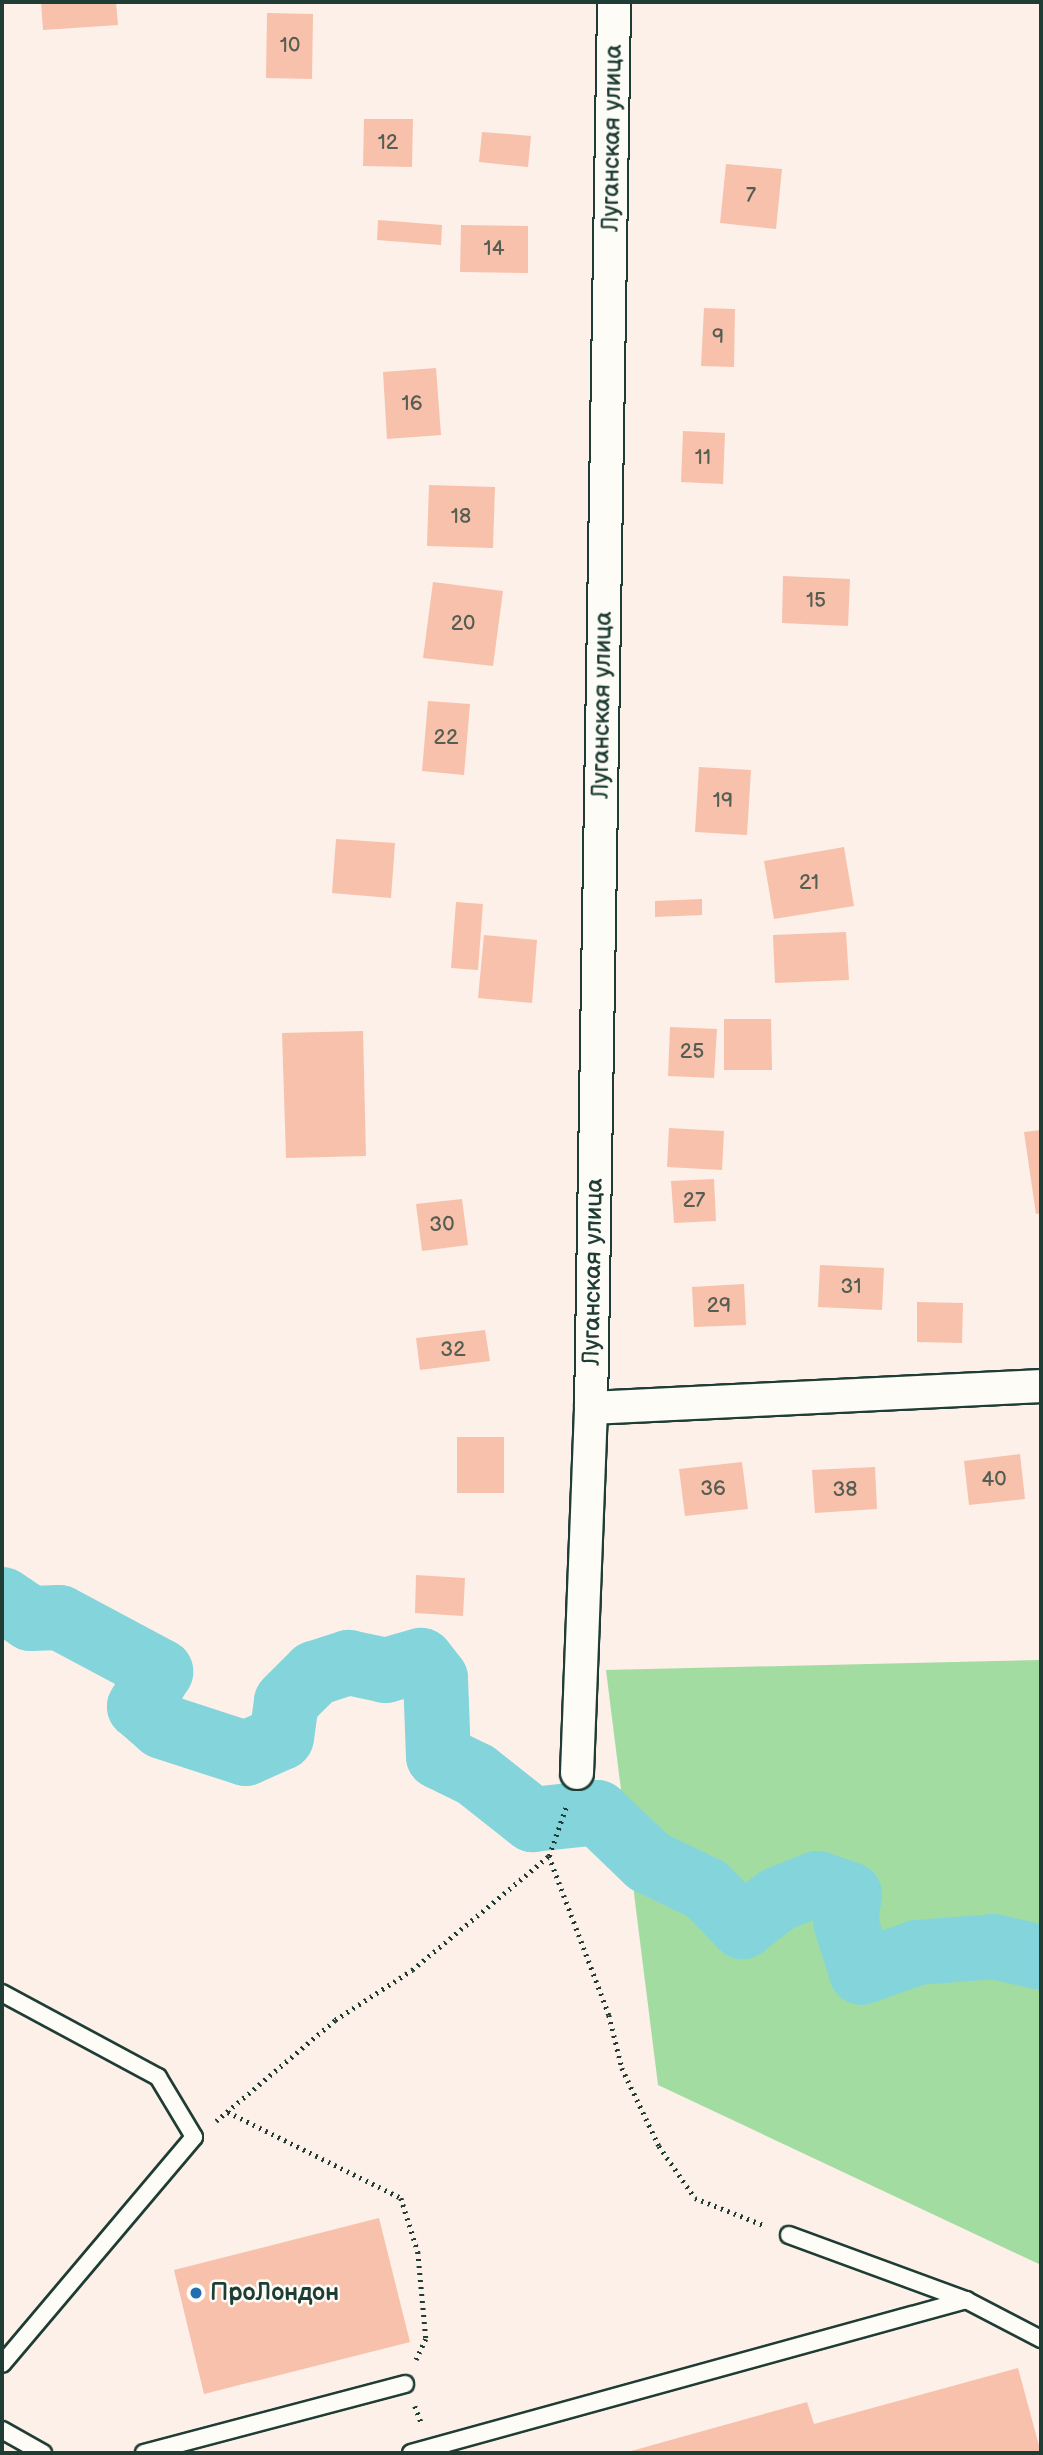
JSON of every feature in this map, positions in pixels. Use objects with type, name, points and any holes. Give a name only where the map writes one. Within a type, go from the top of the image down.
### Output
[{"type":"street","name":"Луганская улица","points":[[577,1773],[591,1409],[614,2]]},
{"type":"street","points":[[591,1409],[1041,1386]]},
{"type":"lane","points":[[2,1993],[158,2077],[194,2137],[2,2364]]},
{"type":"lane","points":[[789,2235],[966,2300],[1041,2339]]},
{"type":"lane","points":[[411,2453],[966,2300]]},
{"type":"lane","points":[[144,2453],[405,2384]]},
{"type":"lane","points":[[2,2430],[43,2453]]},
{"type":"path","points":[[194,2137],[228,2112],[335,2020],[412,1970],[549,1856],[577,1773]]},
{"type":"path","points":[[549,1856],[609,2015],[622,2068],[659,2146],[695,2198],[789,2235]]},
{"type":"path","points":[[228,2112],[401,2198],[418,2252],[426,2339],[405,2384],[432,2447]]},
{"type":"green space","points":[[1041,1660],[1041,2265],[658,2085],[606,1670]]},
{"type":"building","points":[[41,2],[116,2],[118,25],[43,30]]},
{"type":"building","points":[[267,13],[313,14],[312,79],[266,78]]},
{"type":"building","points":[[364,119],[413,119],[412,167],[363,166]]},
{"type":"building","points":[[482,132],[531,136],[528,167],[479,162]]},
{"type":"building","points":[[726,164],[782,169],[776,229],[720,223]]},
{"type":"building","points":[[378,220],[442,225],[441,245],[377,240]]},
{"type":"building","points":[[461,225],[528,226],[528,273],[460,272]]},
{"type":"building","points":[[704,308],[735,309],[734,367],[701,366]]},
{"type":"building","points":[[436,368],[441,435],[387,439],[383,372]]},
{"type":"building","points":[[683,431],[725,433],[723,484],[681,482]]},
{"type":"building","points":[[429,485],[495,487],[493,548],[427,546]]},
{"type":"building","points":[[783,576],[850,579],[848,626],[782,623]]},
{"type":"building","points":[[433,582],[503,591],[493,666],[423,658]]},
{"type":"building","points":[[428,701],[470,704],[464,775],[422,771]]},
{"type":"building","points":[[699,767],[751,770],[747,835],[695,832]]},
{"type":"building","points":[[336,839],[395,843],[391,898],[332,893]]},
{"type":"building","points":[[844,847],[854,906],[774,919],[764,861]]},
{"type":"building","points":[[702,899],[702,915],[655,917],[655,901]]},
{"type":"building","points":[[456,902],[483,904],[478,970],[451,968]]},
{"type":"building","points":[[846,932],[849,980],[775,983],[773,935]]},
{"type":"building","points":[[484,935],[537,940],[532,1003],[478,998]]},
{"type":"building","points":[[724,1019],[771,1019],[772,1070],[724,1070]]},
{"type":"building","points":[[670,1027],[717,1029],[714,1078],[668,1076]]},
{"type":"building","points":[[363,1031],[366,1156],[286,1158],[282,1033]]},
{"type":"building","points":[[669,1128],[724,1131],[722,1170],[667,1167]]},
{"type":"building","points":[[1041,1130],[1041,1213],[1036,1214],[1024,1132]]},
{"type":"building","points":[[714,1179],[716,1221],[674,1223],[671,1181]]},
{"type":"building","points":[[462,1199],[468,1245],[422,1251],[416,1204]]},
{"type":"building","points":[[820,1265],[884,1268],[882,1310],[818,1307]]},
{"type":"building","points":[[744,1284],[746,1325],[694,1327],[692,1287]]},
{"type":"building","points":[[917,1302],[963,1303],[962,1343],[917,1342]]},
{"type":"building","points":[[485,1330],[490,1361],[420,1370],[416,1338]]},
{"type":"building","points":[[457,1437],[504,1437],[504,1493],[457,1493]]},
{"type":"building","points":[[1020,1454],[1025,1499],[969,1505],[964,1461]]},
{"type":"building","points":[[742,1462],[748,1509],[685,1516],[679,1469]]},
{"type":"building","points":[[875,1467],[877,1509],[815,1513],[812,1470]]},
{"type":"building","points":[[416,1575],[465,1578],[463,1616],[415,1613]]},
{"type":"building","points":[[379,2218],[410,2342],[204,2394],[174,2270]]},
{"type":"building","points":[[1018,2368],[1041,2453],[624,2453],[807,2402],[814,2424]]},
{"type":"waterway","points":[[2,1599],[30,1618],[59,1617],[160,1671],[139,1706],[162,1726],[245,1753],[281,1737],[286,1701],[314,1673],[348,1662],[385,1670],[421,1660],[435,1678],[438,1756],[475,1774],[532,1819],[597,1812],[648,1861],[706,1889],[742,1926],[777,1899],[817,1883],[849,1894],[845,1921],[861,1972],[917,1952],[993,1946],[1041,1957]]},
{"type":"place","name":"ПроЛондон","points":[[196,2293]]}]
